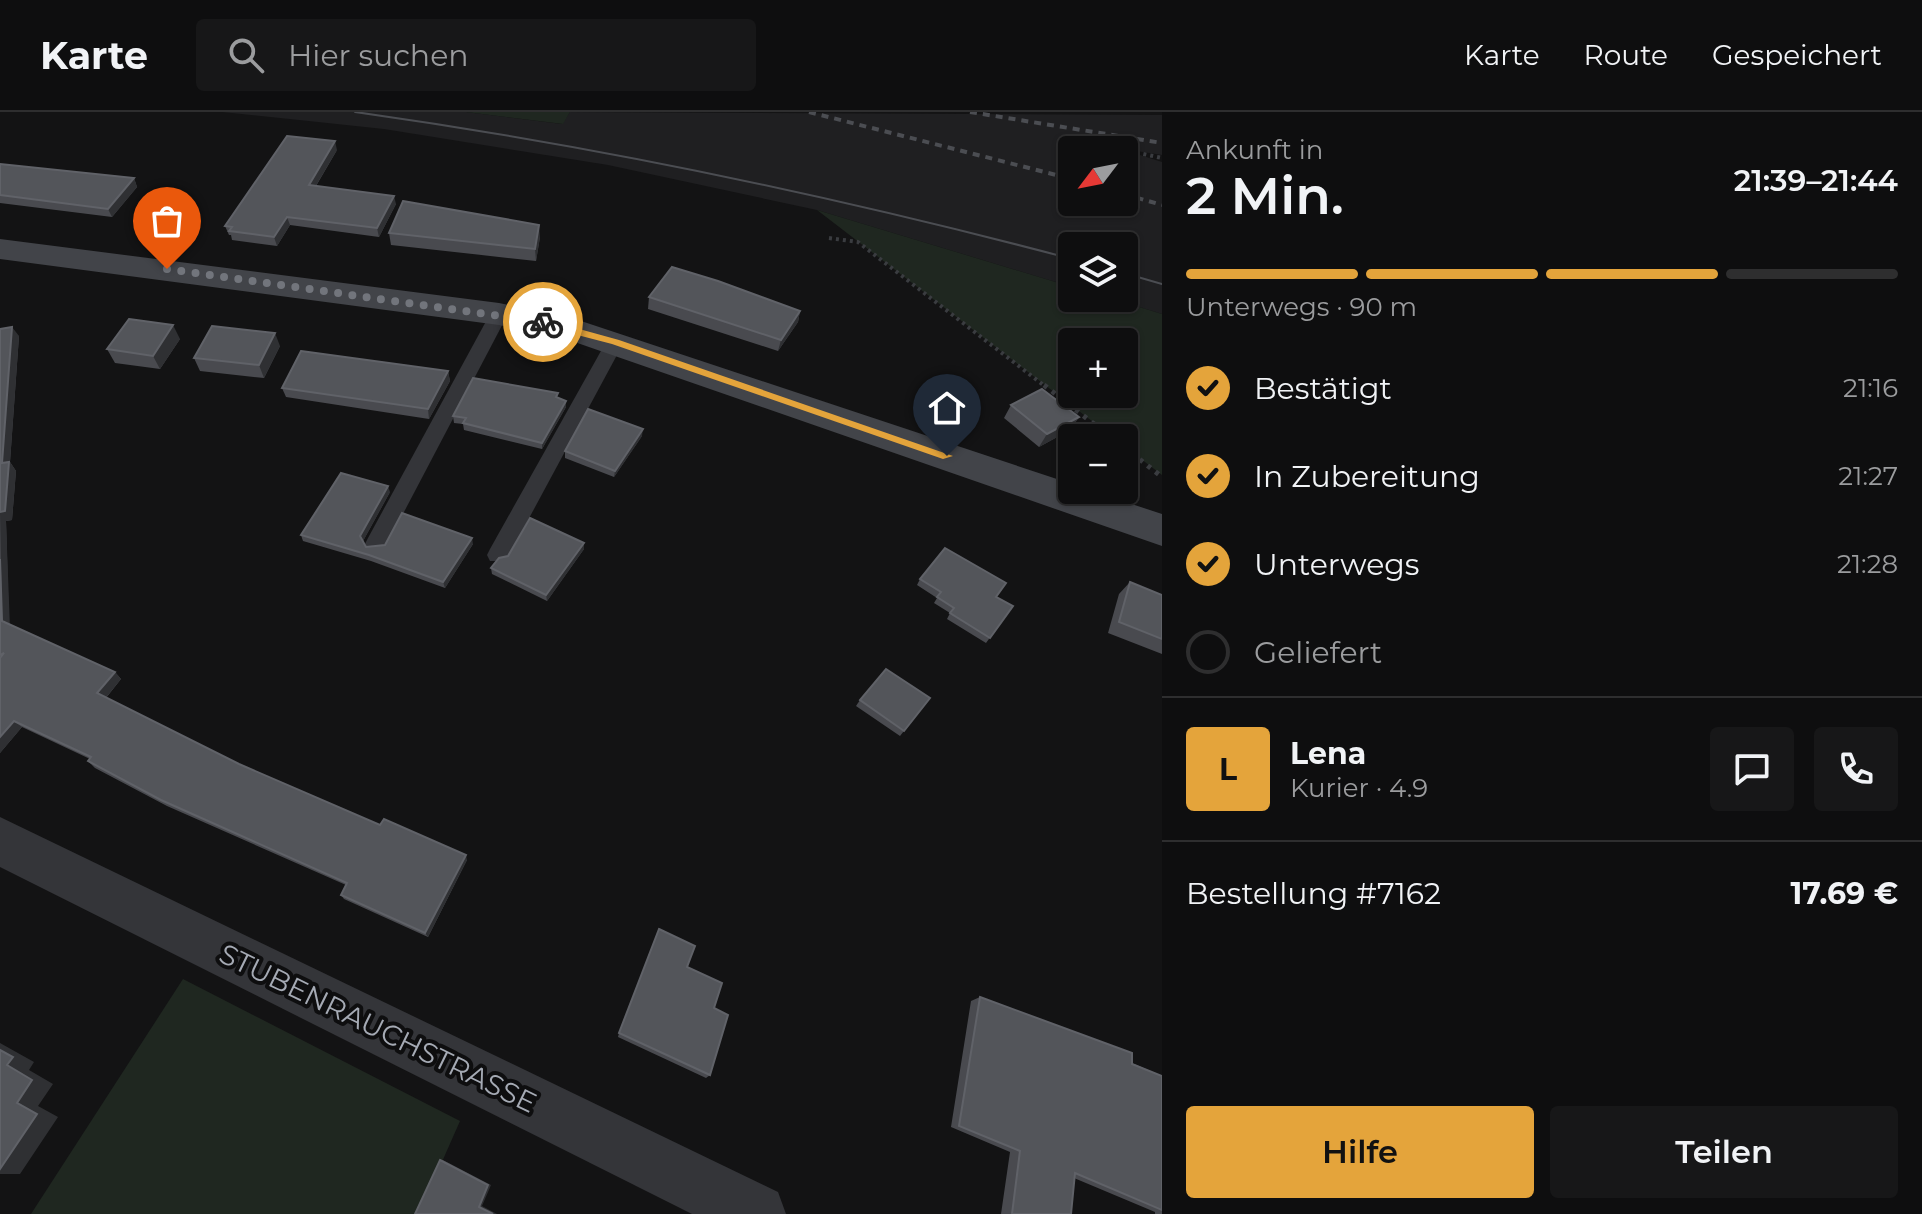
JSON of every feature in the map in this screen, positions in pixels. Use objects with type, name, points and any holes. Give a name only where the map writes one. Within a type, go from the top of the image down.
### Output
[{"type":"street","points":[[0,249],[499,314],[569,328],[1145,524]]},
{"type":"street","name":"STUBENRAUCHSTRASSE","points":[[0,841],[756,1214]]},
{"type":"lane","points":[[376,544],[499,314]]},
{"type":"lane","points":[[498,555],[615,342]]},
{"type":"path","points":[[1138,153],[1162,158]]},
{"type":"path","points":[[829,238],[858,242],[1094,424]]},
{"type":"path","points":[[1138,458],[1162,477]]},
{"type":"shaded area","points":[[222,112],[466,112],[562,124],[570,112],[1162,115],[1162,155],[1138,151],[1138,136],[1058,136],[1058,216],[1138,216],[1138,154],[1162,162],[1162,314],[1138,307],[1138,232],[1058,232],[1058,283],[817,210],[608,165],[384,129]]},
{"type":"shaded area","points":[[466,112],[570,112],[563,124]]},
{"type":"shaded area","points":[[817,210],[1058,283],[1058,312],[1138,312],[1138,307],[1162,314],[1162,475],[1138,457],[1138,424],[1096,424],[1075,408],[1138,408],[1138,328],[1058,328],[1058,395]]},
{"type":"shaded area","points":[[183,979],[460,1121],[419,1214],[31,1214]]},
{"type":"building","points":[[287,136],[335,141],[309,185],[394,196],[377,228],[287,217],[274,237],[229,231],[232,227],[225,226]]},
{"type":"building","points":[[0,164],[134,178],[108,209],[0,195]]},
{"type":"building","points":[[403,201],[539,225],[535,249],[389,233]]},
{"type":"building","points":[[672,267],[800,311],[781,340],[649,297]]},
{"type":"building","points":[[129,319],[173,325],[153,356],[107,349]]},
{"type":"building","points":[[212,326],[275,333],[259,365],[194,358]]},
{"type":"building","points":[[12,327],[2,463],[9,462],[5,511],[0,512],[0,329]]},
{"type":"building","points":[[301,351],[448,371],[428,409],[282,388]]},
{"type":"building","points":[[473,378],[558,393],[556,397],[566,401],[542,443],[463,423],[466,418],[453,416]]},
{"type":"building","points":[[1042,389],[1058,401],[1058,408],[1067,408],[1079,417],[1066,424],[1058,424],[1058,428],[1047,434],[1011,405]]},
{"type":"building","points":[[588,409],[643,429],[615,471],[565,451]]},
{"type":"building","points":[[341,473],[388,486],[360,536],[366,547],[385,545],[402,513],[472,538],[443,582],[301,535]]},
{"type":"building","points":[[530,518],[584,543],[546,595],[491,568],[499,558],[508,556]]},
{"type":"building","points":[[945,548],[1006,583],[996,597],[1013,606],[990,638],[950,613],[954,608],[937,597],[941,592],[920,579]]},
{"type":"building","points":[[0,559],[2,621],[115,672],[97,693],[239,764],[380,825],[384,819],[466,855],[425,933],[341,895],[347,883],[161,800],[88,761],[91,757],[14,721],[0,737],[0,658],[4,653],[0,655]]},
{"type":"building","points":[[1130,582],[1162,595],[1162,639],[1119,622]]},
{"type":"building","points":[[886,669],[930,698],[904,731],[860,700]]},
{"type":"building","points":[[659,929],[695,946],[687,967],[722,983],[714,1008],[728,1015],[710,1075],[619,1033]]},
{"type":"building","points":[[980,997],[1132,1053],[1132,1064],[1162,1076],[1162,1210],[1075,1173],[1071,1214],[1012,1214],[1020,1151],[959,1126]]},
{"type":"building","points":[[0,1050],[13,1057],[7,1065],[32,1080],[17,1103],[37,1114],[0,1169]]},
{"type":"building","points":[[440,1160],[488,1185],[479,1207],[493,1214],[415,1214]]},
{"type":"tram line","points":[[355,112],[536,140],[715,175],[894,214],[1058,255]]},
{"type":"tram line","points":[[1138,277],[1162,284]]},
{"type":"railway","points":[[809,112],[1058,175]]},
{"type":"railway","points":[[970,112],[1162,143]]},
{"type":"railway","points":[[1138,198],[1162,205]]},
{"type":"way so far","points":[[167,269],[543,322]]},
{"type":"route","points":[[543,322],[615,342],[947,456]]}]
